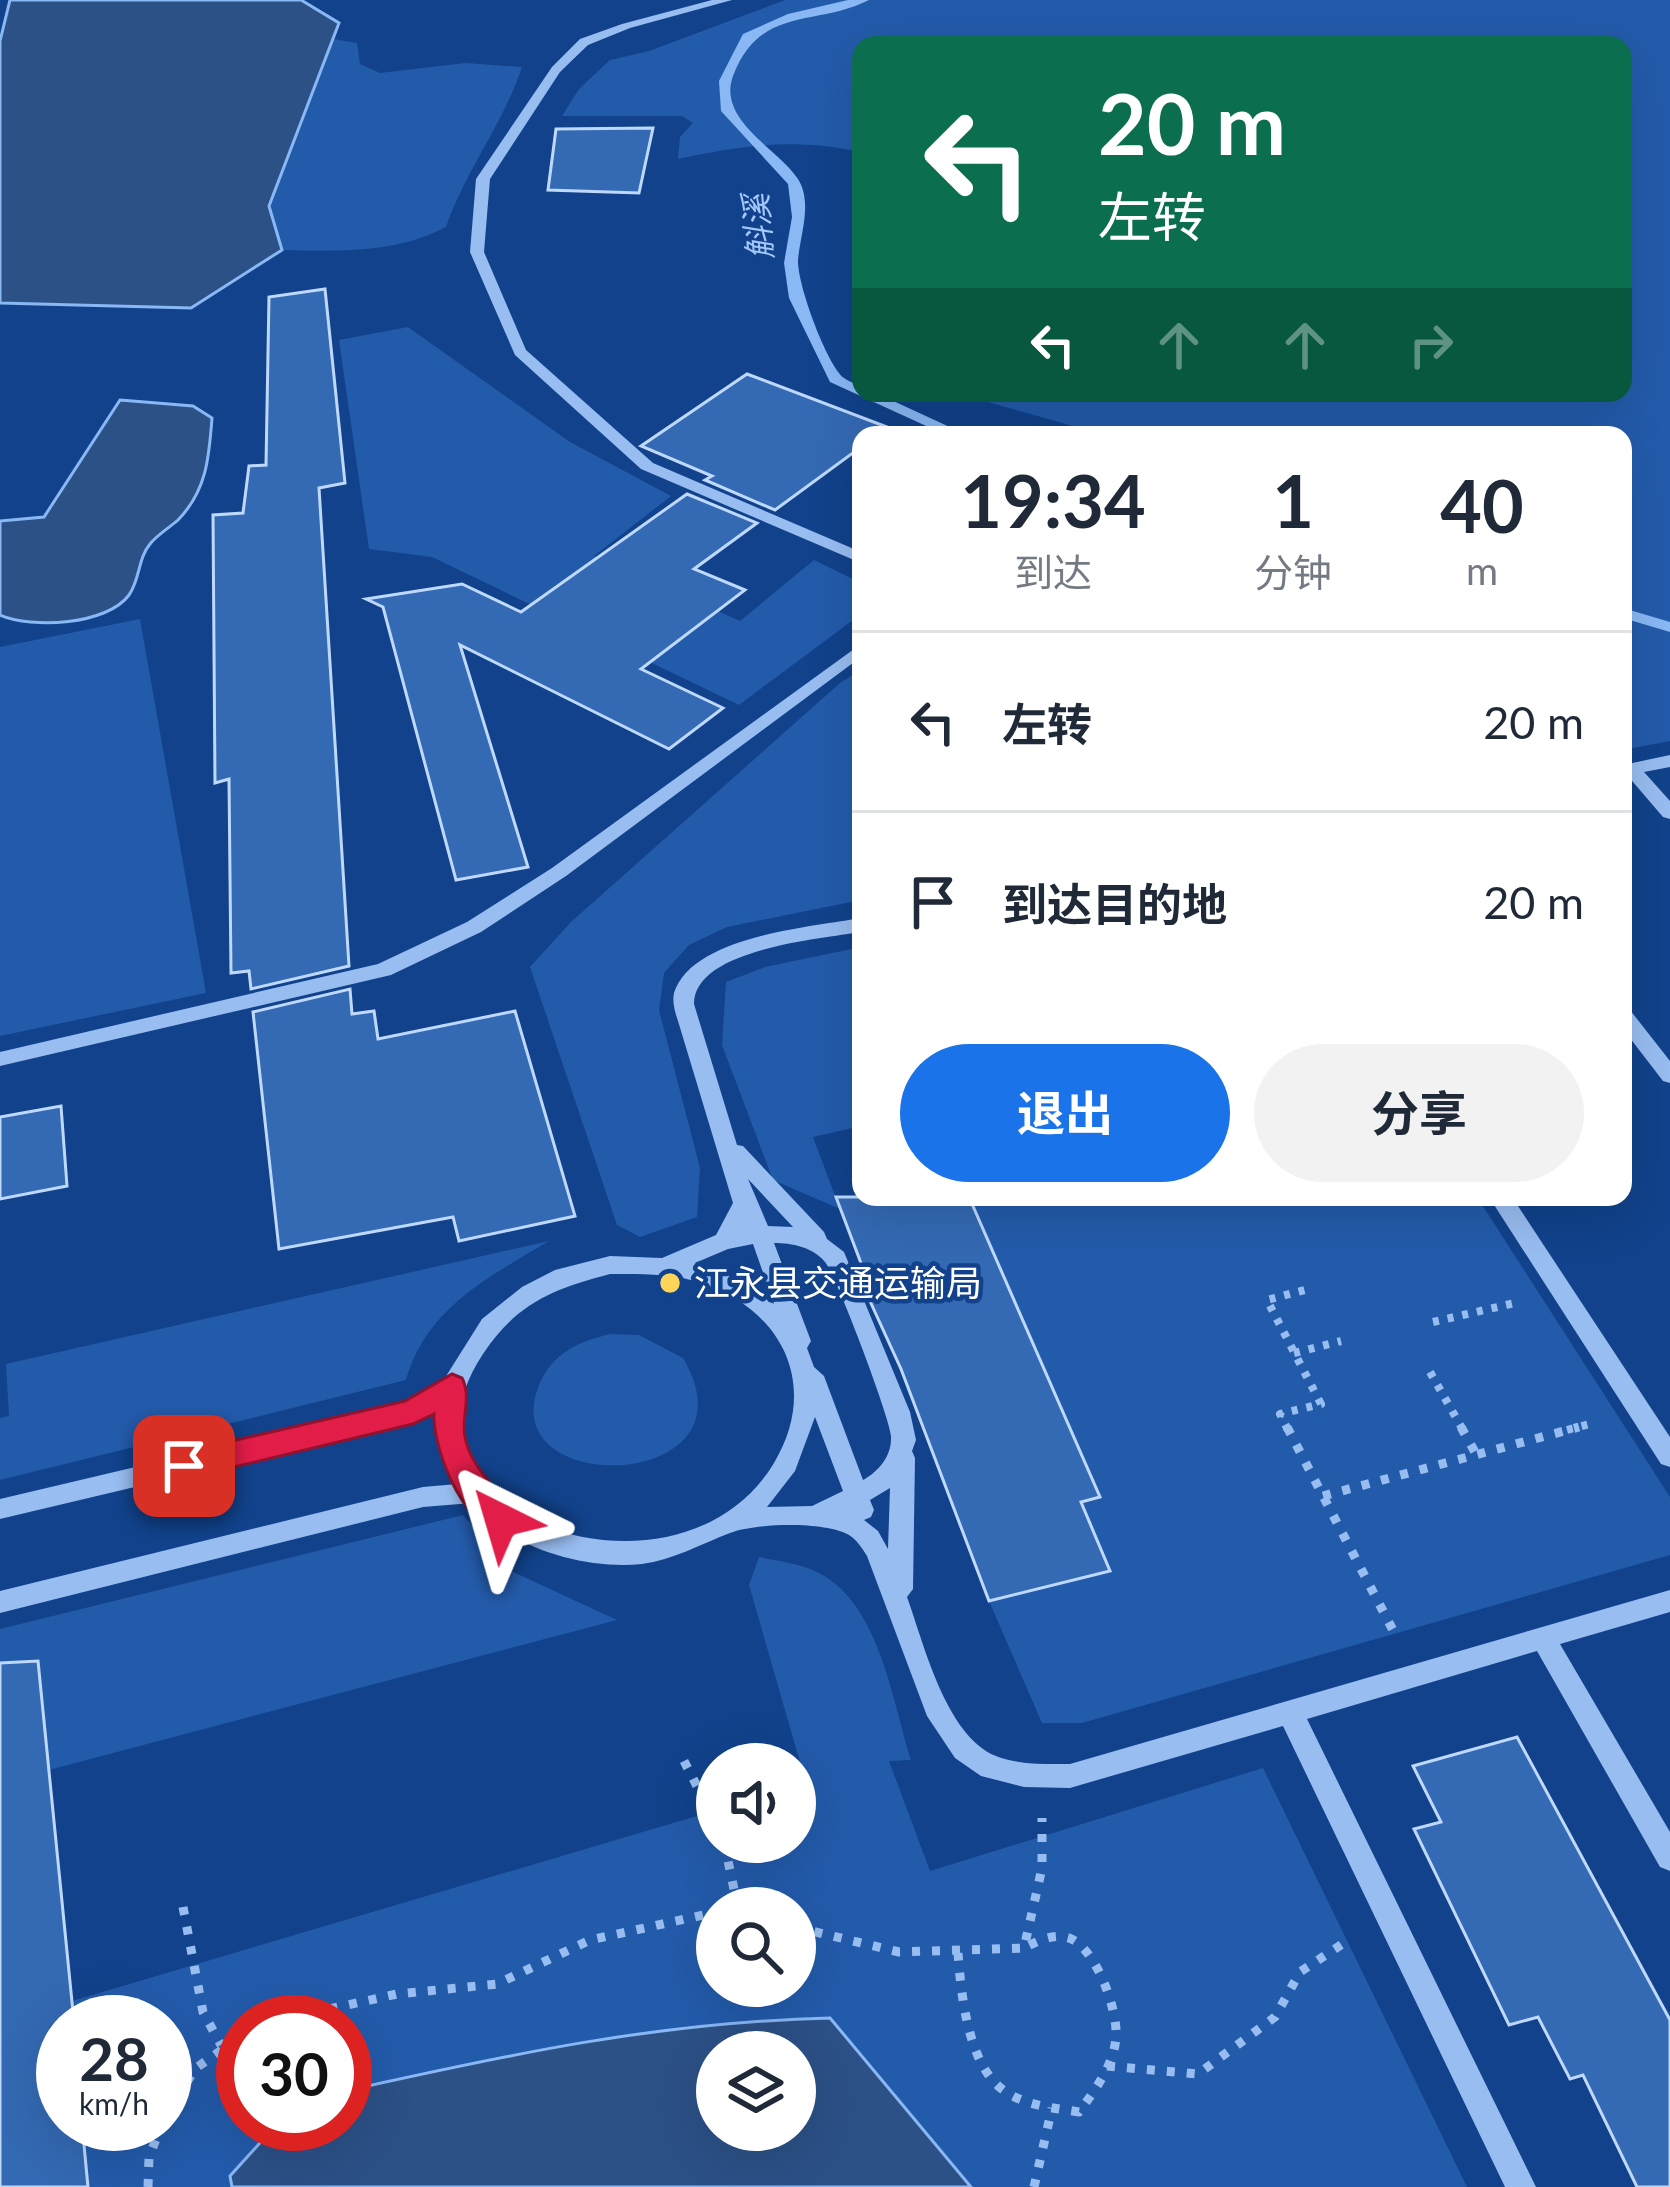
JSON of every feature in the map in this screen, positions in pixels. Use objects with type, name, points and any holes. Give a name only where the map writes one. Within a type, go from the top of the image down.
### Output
[{"type":"street","points":[[726,0],[584,42],[556,70],[483,179],[477,252],[520,352],[647,466],[852,554]]},
{"type":"street","points":[[0,1059],[384,970],[474,927],[559,872],[852,656]]},
{"type":"street","points":[[1632,769],[1670,761]]},
{"type":"street","points":[[1632,774],[1670,813]]},
{"type":"street","points":[[852,927],[737,950],[707,962],[683,997],[760,1235],[935,1704],[960,1748],[978,1762],[1020,1777],[1070,1776],[1670,1601]]},
{"type":"street","points":[[1632,1027],[1670,1076]]},
{"type":"street","points":[[724,1133],[744,1165],[845,1274],[904,1440],[897,1568],[905,1622]]},
{"type":"street","points":[[724,1241],[744,1203],[733,1161]]},
{"type":"street","points":[[1506,1206],[1670,1457]]},
{"type":"street","points":[[667,1266],[724,1241],[760,1235],[785,1234],[821,1243]]},
{"type":"street","points":[[731,1522],[775,1484],[800,1439],[807,1362],[760,1306],[718,1280],[667,1266],[610,1265],[557,1279],[509,1305],[474,1342],[452,1387],[448,1434],[466,1481],[501,1520],[553,1546],[614,1556],[676,1548],[731,1522],[776,1514],[859,1528],[878,1552]]},
{"type":"street","points":[[0,1509],[413,1411],[452,1387]]},
{"type":"street","points":[[809,1517],[889,1477],[904,1440]]},
{"type":"street","points":[[0,1602],[423,1497],[476,1492]]},
{"type":"street","points":[[1543,1638],[1670,1858]]},
{"type":"street","points":[[1290,1712],[1521,2187]]},
{"type":"path","points":[[1312,1288],[1267,1300],[1321,1404],[1280,1414],[1416,1676]]},
{"type":"path","points":[[1433,1322],[1562,1292]]},
{"type":"path","points":[[1294,1353],[1341,1341]]},
{"type":"path","points":[[1430,1372],[1476,1454]]},
{"type":"path","points":[[1323,1496],[1640,1410]]},
{"type":"path","points":[[684,1761],[696,1784]]},
{"type":"path","points":[[1024,1948],[1042,1868],[1042,1776]]},
{"type":"path","points":[[183,1906],[203,2012],[216,2036]]},
{"type":"path","points":[[1107,2066],[1198,2074],[1275,2017],[1300,1972],[1389,1916]]},
{"type":"path","points":[[372,2000],[497,1984],[590,1940],[696,1917]]},
{"type":"path","points":[[816,1932],[899,1952],[1024,1948],[1045,1935],[1072,1938],[1089,1951],[1117,2028],[1107,2066],[1079,2112],[1052,2108],[998,2086],[976,2041],[959,1989],[958,1953]]},
{"type":"path","points":[[192,2073],[216,2050]]},
{"type":"path","points":[[1034,2187],[1052,2108]]},
{"type":"path","points":[[148,2187],[151,2151]]},
{"type":"shaded area","points":[[10,0],[301,0],[339,23],[269,206],[282,250],[191,308],[0,303],[0,41]]},
{"type":"shaded area","points":[[785,0],[1670,0],[1670,741],[1632,748],[1632,426],[1073,426],[988,402],[1632,402],[1632,36],[852,36],[852,151],[769,145],[678,159],[680,137],[693,123],[682,116],[562,116],[579,89],[610,60],[649,51]]},
{"type":"shaded area","points":[[333,39],[357,43],[360,64],[380,73],[465,63],[522,67],[446,227],[386,246],[282,250],[269,206]]},
{"type":"shaded area","points":[[408,327],[570,442],[671,496],[594,556],[740,621],[814,560],[852,579],[852,621],[739,705],[432,557],[369,549],[339,340]]},
{"type":"shaded area","points":[[120,400],[193,406],[212,418],[208,460],[195,497],[178,520],[150,544],[133,589],[118,605],[68,622],[31,622],[0,615],[0,521],[44,517]]},
{"type":"shaded area","points":[[140,619],[206,993],[0,1036],[0,647]]},
{"type":"shaded area","points":[[852,676],[852,902],[727,927],[689,945],[664,973],[659,1010],[700,1168],[697,1217],[640,1237],[617,1225],[530,967],[571,922]]},
{"type":"shaded area","points":[[852,949],[852,1128],[813,1137],[840,1209],[773,1180],[722,1045],[726,982],[765,967]]},
{"type":"shaded area","points":[[973,1206],[1483,1206],[1670,1497],[1670,1555],[1082,1723],[1042,1723],[989,1601],[1110,1570],[1081,1502],[1099,1496]]},
{"type":"shaded area","points":[[549,1241],[483,1282],[444,1314],[415,1355],[406,1380],[0,1480],[0,1418],[9,1416],[6,1364]]},
{"type":"shaded area","points":[[611,1334],[639,1335],[683,1358],[698,1402],[688,1435],[660,1456],[623,1465],[585,1462],[553,1448],[535,1422],[539,1385],[551,1365],[578,1345]]},
{"type":"shaded area","points":[[463,1515],[511,1571],[617,1620],[49,1770],[42,1692],[0,1702],[0,1629]]},
{"type":"shaded area","points":[[759,1557],[815,1571],[837,1585],[868,1628],[911,1760],[889,1761],[930,1871],[1263,1768],[1467,2187],[88,2187],[85,2151],[192,2151],[192,1995],[92,1995],[696,1816],[696,1863],[816,1863],[816,1743],[794,1743],[749,1585]]},
{"type":"shaded area","points":[[830,2018],[971,2187],[232,2187],[230,2176],[253,2151],[372,2151],[372,2085],[586,2042],[705,2026]]},
{"type":"building","points":[[653,128],[639,193],[548,190],[556,129]]},
{"type":"building","points":[[325,289],[345,483],[319,488],[349,966],[251,989],[249,971],[231,973],[229,779],[215,783],[213,515],[243,513],[249,466],[266,465],[269,297]]},
{"type":"building","points":[[747,374],[884,426],[852,426],[852,454],[775,510],[641,446]]},
{"type":"building","points":[[687,494],[757,523],[694,569],[745,590],[641,669],[723,708],[669,749],[460,645],[528,867],[456,880],[383,607],[366,599],[462,584],[521,612]]},
{"type":"building","points":[[350,989],[352,1014],[374,1011],[378,1039],[515,1011],[575,1216],[459,1241],[453,1217],[279,1249],[253,1012]]},
{"type":"building","points":[[61,1106],[67,1186],[0,1199],[0,1117]]},
{"type":"building","points":[[836,1197],[852,1197],[852,1206],[973,1206],[1100,1497],[1081,1502],[1110,1571],[989,1601],[901,1369],[864,1288],[870,1287]]},
{"type":"building","points":[[38,1661],[71,1995],[36,1995],[36,2151],[85,2151],[88,2187],[0,2187],[0,1663]]},
{"type":"building","points":[[1517,1737],[1670,2020],[1670,2187],[1637,2187],[1583,2075],[1570,2079],[1538,2017],[1509,2025],[1414,1829],[1441,1822],[1413,1766]]},
{"type":"waterway","name":"斛溪","points":[[852,388],[835,379],[796,298],[791,263],[799,217],[794,183],[727,111],[725,81],[747,37],[792,16],[863,0]]},
{"type":"waterway","name":"斛溪","points":[[884,402],[938,426]]},
{"type":"waterway","name":"斛溪","points":[[1632,616],[1670,627]]},
{"type":"place","name":"江永县交通运输局","points":[[670,1283]]},
{"type":"route","points":[[184,1466],[413,1411],[452,1387],[448,1434],[466,1481],[501,1520]]}]
